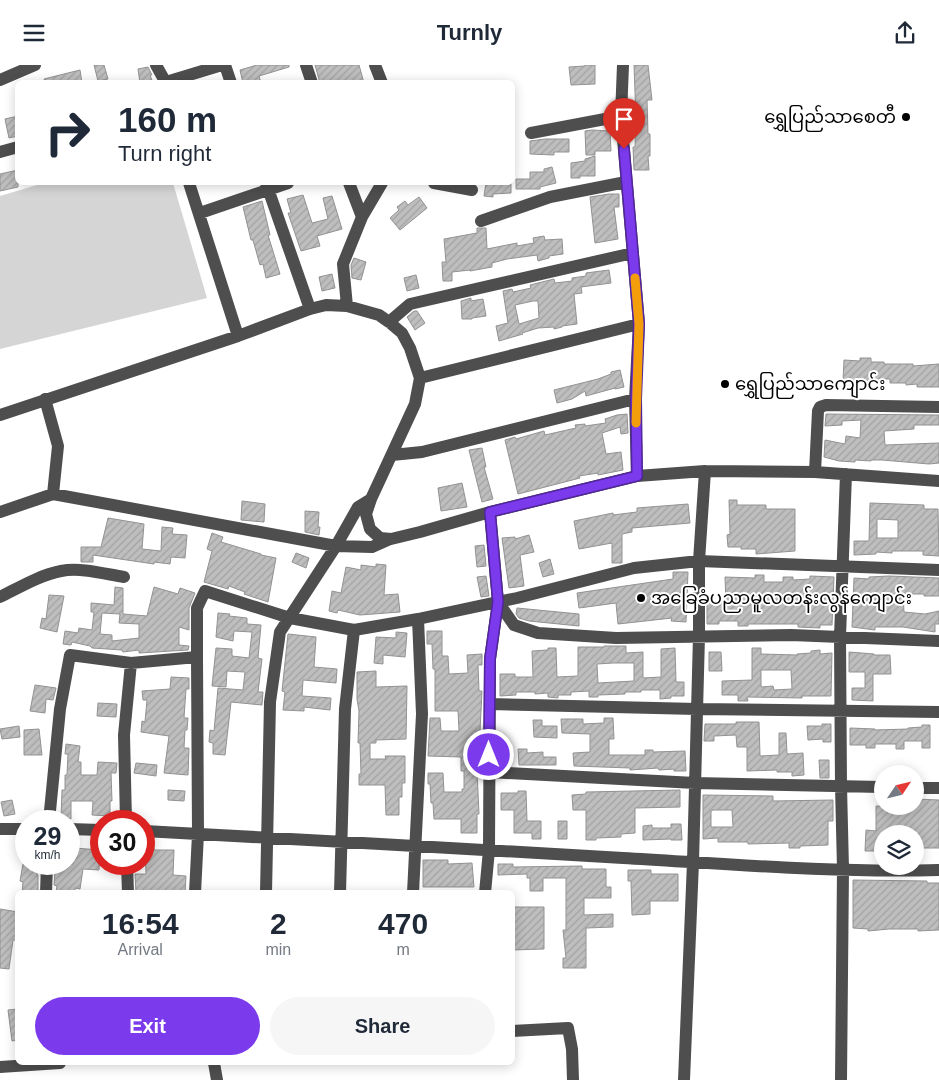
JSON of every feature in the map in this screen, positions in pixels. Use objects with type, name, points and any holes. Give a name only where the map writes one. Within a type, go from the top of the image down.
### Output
[{"type":"street","points":[[0,80],[35,65]]},
{"type":"street","points":[[156,65],[165,80]]},
{"type":"street","points":[[173,80],[224,65],[230,80]]},
{"type":"street","points":[[306,65],[311,80]]},
{"type":"street","points":[[375,65],[381,80]]},
{"type":"street","points":[[623,65],[621,116],[639,324],[636,399],[637,476]]},
{"type":"street","points":[[531,133],[621,116]]},
{"type":"street","points":[[0,153],[15,148]]},
{"type":"street","points":[[481,221],[550,197],[626,181]]},
{"type":"street","points":[[191,185],[238,336]]},
{"type":"street","points":[[350,185],[362,217]]},
{"type":"street","points":[[347,306],[344,264],[362,217],[381,185]]},
{"type":"street","points":[[445,185],[472,190]]},
{"type":"street","points":[[200,213],[267,186],[310,309]]},
{"type":"street","points":[[389,322],[410,304],[633,253]]},
{"type":"street","points":[[0,415],[238,336],[310,309],[326,305],[347,306],[378,315],[402,333],[410,348],[420,378],[415,404],[371,499],[366,514],[370,529],[380,538],[391,539]]},
{"type":"street","points":[[420,378],[639,324]]},
{"type":"street","points":[[45,399],[58,446],[53,494]]},
{"type":"street","points":[[392,455],[422,453],[636,399]]},
{"type":"street","points":[[815,472],[818,411],[820,407],[826,405],[939,407]]},
{"type":"street","points":[[684,1080],[693,862],[699,637],[699,561],[705,471]]},
{"type":"street","points":[[0,511],[53,494],[336,547],[372,547],[391,539],[490,512],[637,476],[705,471],[815,472],[939,481]]},
{"type":"street","points":[[841,1080],[843,869],[840,786],[840,637],[846,474]]},
{"type":"street","points":[[266,890],[270,702],[280,632],[336,547],[358,507],[371,499]]},
{"type":"street","points":[[485,890],[489,850],[490,659],[498,602],[490,512]]},
{"type":"street","points":[[195,890],[198,834],[197,608],[205,591],[290,618],[354,630],[498,602],[634,568],[699,561],[939,570]]},
{"type":"street","points":[[0,597],[38,578],[63,570],[124,577]]},
{"type":"street","points":[[498,602],[514,625],[538,633],[616,638],[792,635],[939,641]]},
{"type":"street","points":[[413,890],[422,714],[418,619]]},
{"type":"street","points":[[340,890],[346,709],[354,630]]},
{"type":"street","points":[[50,810],[60,709],[70,655],[131,663],[197,657]]},
{"type":"street","points":[[126,810],[124,735],[131,663]]},
{"type":"street","points":[[490,704],[939,712]]},
{"type":"street","points":[[489,772],[695,783],[874,787]]},
{"type":"street","points":[[924,788],[939,788]]},
{"type":"street","points":[[0,829],[15,829]]},
{"type":"street","points":[[155,832],[693,862],[890,871],[939,870]]},
{"type":"street","points":[[46,890],[47,875]]},
{"type":"street","points":[[127,875],[128,890]]},
{"type":"street","points":[[515,1031],[568,1027],[572,1049],[573,1080]]},
{"type":"street","points":[[0,1067],[30,1065]]},
{"type":"street","points":[[214,1065],[217,1080]]},
{"type":"shaded area","points":[[37,185],[174,185],[207,298],[0,349],[0,196]]},
{"type":"building","points":[[94,65],[104,65],[108,79],[98,80]]},
{"type":"building","points":[[257,65],[289,65],[289,67],[259,76],[260,80],[242,80],[240,70]]},
{"type":"building","points":[[315,65],[359,65],[363,80],[319,80]]},
{"type":"building","points":[[595,65],[595,84],[571,85],[569,67]]},
{"type":"building","points":[[634,65],[648,65],[652,100],[647,100],[648,134],[650,134],[649,170],[634,170],[633,147],[635,147],[636,119]]},
{"type":"building","points":[[148,67],[152,75],[150,75],[152,80],[140,80],[138,69]]},
{"type":"building","points":[[80,70],[82,80],[44,80]]},
{"type":"building","points":[[15,117],[15,137],[9,138],[5,119]]},
{"type":"building","points":[[585,131],[610,131],[611,151],[595,151],[595,155],[586,155]]},
{"type":"building","points":[[569,139],[569,152],[554,152],[554,155],[530,154],[530,141]]},
{"type":"building","points":[[595,156],[595,176],[571,178],[571,163],[585,161],[585,159]]},
{"type":"building","points":[[552,167],[556,183],[540,187],[540,189],[516,189],[516,179],[530,179],[530,172],[544,172],[544,169]]},
{"type":"building","points":[[15,171],[15,185],[18,185],[18,187],[0,191],[0,174]]},
{"type":"building","points":[[486,185],[511,185],[511,193],[493,194],[493,197],[484,196]]},
{"type":"building","points":[[619,194],[619,207],[614,207],[618,239],[595,243],[590,197]]},
{"type":"building","points":[[303,195],[312,223],[328,219],[323,198],[332,196],[342,229],[317,236],[320,246],[301,251],[288,213],[291,213],[287,199]]},
{"type":"building","points":[[419,197],[427,208],[400,230],[390,218],[399,210],[397,207],[405,201],[408,205]]},
{"type":"building","points":[[262,201],[270,235],[268,235],[280,274],[266,278],[263,264],[260,265],[253,240],[251,240],[243,207]]},
{"type":"building","points":[[477,228],[486,228],[487,249],[517,243],[517,246],[534,243],[533,238],[544,236],[545,240],[562,239],[563,254],[549,256],[549,258],[538,261],[537,255],[507,259],[492,263],[492,267],[452,272],[452,281],[443,281],[442,262],[446,262],[444,239],[477,233]]},
{"type":"building","points":[[354,258],[366,262],[361,280],[352,278],[351,265]]},
{"type":"building","points":[[609,270],[611,283],[581,287],[582,293],[574,294],[577,324],[554,329],[554,327],[538,328],[499,341],[496,326],[508,323],[503,291],[512,289],[513,292],[531,288],[530,285],[554,279],[555,283],[572,281],[572,278],[586,276],[586,273]],"holes":[[[538,301],[539,318],[519,324],[515,305]]]},
{"type":"building","points":[[332,274],[335,288],[322,291],[319,277]]},
{"type":"building","points":[[416,275],[419,288],[407,291],[404,278]]},
{"type":"building","points":[[471,298],[471,301],[483,299],[486,316],[462,319],[461,301]]},
{"type":"building","points":[[414,311],[417,311],[425,323],[415,330],[407,317]]},
{"type":"building","points":[[860,358],[871,358],[871,362],[884,362],[884,364],[913,364],[913,366],[939,364],[939,387],[917,387],[917,384],[890,383],[890,379],[843,381],[844,360],[860,361]]},
{"type":"building","points":[[620,370],[624,387],[586,396],[585,391],[572,399],[557,403],[554,390],[598,379],[611,374],[611,372]]},
{"type":"building","points":[[627,414],[628,433],[621,434],[620,427],[602,433],[606,454],[621,452],[623,470],[598,475],[598,473],[579,476],[580,478],[518,494],[505,440],[544,431],[545,435],[576,428],[575,425],[585,424],[585,426],[606,423],[605,419]]},
{"type":"building","points":[[826,414],[939,415],[939,425],[914,425],[914,429],[884,431],[885,445],[939,443],[939,463],[929,464],[882,460],[855,460],[855,462],[839,461],[824,457],[825,440],[845,444],[846,436],[860,438],[861,420],[842,421],[842,425],[825,426]]},
{"type":"building","points":[[482,448],[486,467],[484,467],[493,499],[482,502],[469,450]]},
{"type":"building","points":[[462,483],[467,507],[441,511],[438,488]]},
{"type":"building","points":[[729,500],[737,500],[737,505],[766,505],[766,509],[795,509],[795,551],[756,554],[756,549],[728,547],[727,535],[730,534]]},
{"type":"building","points":[[242,501],[265,504],[264,522],[241,520]]},
{"type":"building","points":[[870,503],[924,505],[924,509],[938,509],[939,556],[923,555],[923,551],[892,551],[892,553],[876,552],[876,554],[854,555],[854,541],[869,541]],"holes":[[[877,519],[898,520],[898,538],[877,538]]]},
{"type":"building","points":[[688,504],[690,523],[632,528],[632,532],[622,534],[622,563],[612,563],[612,543],[579,549],[574,521],[613,513],[613,515],[637,512],[637,508]]},
{"type":"building","points":[[305,511],[319,512],[319,535],[305,532]]},
{"type":"building","points":[[108,518],[144,524],[142,549],[161,551],[162,527],[173,528],[172,534],[187,535],[185,558],[171,557],[170,564],[154,562],[154,564],[93,555],[93,562],[81,562],[81,547],[101,547]]},
{"type":"building","points":[[212,533],[223,537],[221,542],[276,558],[268,602],[244,594],[245,592],[229,586],[228,589],[204,582],[212,551],[207,549]]},
{"type":"building","points":[[529,535],[534,552],[520,555],[524,586],[509,588],[502,538],[515,537],[515,539]]},
{"type":"building","points":[[484,545],[486,566],[477,567],[475,546]]},
{"type":"building","points":[[296,553],[309,558],[306,568],[292,562]]},
{"type":"building","points":[[550,559],[554,574],[543,577],[539,563]]},
{"type":"building","points":[[376,564],[386,565],[384,595],[398,594],[400,612],[360,615],[338,610],[337,613],[329,611],[332,591],[341,593],[346,567],[361,570],[361,565],[376,567]]},
{"type":"building","points":[[673,572],[688,572],[686,622],[671,621],[672,618],[618,624],[616,603],[579,608],[577,593],[673,579]]},
{"type":"building","points":[[755,575],[764,575],[764,582],[783,582],[783,577],[793,577],[793,580],[810,579],[810,576],[834,577],[832,625],[820,625],[820,628],[798,627],[798,624],[748,624],[748,626],[738,626],[738,621],[719,621],[719,624],[707,624],[707,603],[726,603],[725,577],[755,578]]},
{"type":"building","points":[[486,576],[489,596],[481,597],[477,577]]},
{"type":"building","points":[[869,577],[939,578],[939,596],[903,594],[904,612],[925,614],[939,611],[939,624],[935,624],[935,632],[903,627],[875,627],[875,630],[852,627],[854,578],[869,579]]},
{"type":"building","points":[[115,587],[123,588],[123,614],[147,616],[154,587],[178,594],[180,588],[195,593],[189,608],[189,630],[179,627],[179,645],[189,646],[188,650],[139,653],[139,650],[123,652],[122,650],[92,648],[72,642],[71,645],[63,644],[65,631],[78,633],[79,628],[92,630],[94,612],[91,612],[91,603],[114,605]],"holes":[[[102,613],[120,614],[119,623],[139,624],[139,638],[112,641],[112,635],[100,634]]]},
{"type":"building","points":[[49,595],[64,596],[57,632],[40,628],[42,618],[46,619]]},
{"type":"building","points":[[517,608],[579,614],[579,626],[529,621],[519,618],[516,614]]},
{"type":"building","points":[[218,613],[247,618],[247,624],[261,625],[258,658],[262,659],[258,692],[263,692],[262,705],[231,702],[225,755],[213,754],[213,743],[209,742],[210,730],[214,731],[218,688],[243,690],[245,672],[227,671],[226,687],[212,686],[216,648],[232,649],[232,656],[249,658],[252,632],[234,631],[233,641],[216,637]]},
{"type":"building","points":[[427,631],[442,631],[442,656],[448,656],[449,674],[468,673],[467,655],[482,654],[482,665],[478,665],[479,691],[482,691],[480,731],[476,731],[476,748],[479,748],[480,771],[477,771],[479,814],[477,814],[477,833],[461,833],[461,819],[434,819],[428,773],[443,773],[444,792],[462,792],[462,789],[464,789],[464,771],[461,771],[461,757],[428,756],[430,718],[440,718],[441,731],[459,731],[458,711],[435,711],[435,669],[433,669],[432,644],[427,644]]},
{"type":"building","points":[[396,632],[407,633],[405,657],[383,655],[383,664],[374,663],[376,637],[396,638]]},
{"type":"building","points":[[288,634],[316,637],[314,667],[337,669],[336,683],[303,680],[302,696],[331,698],[330,710],[304,707],[304,711],[283,710],[285,692],[282,691]]},
{"type":"building","points":[[626,646],[626,653],[643,652],[643,678],[661,677],[661,649],[675,648],[676,682],[684,682],[684,696],[671,696],[671,698],[660,699],[660,690],[641,690],[641,692],[625,692],[625,694],[598,695],[598,697],[589,697],[589,691],[571,692],[571,695],[558,695],[558,698],[548,697],[548,693],[535,694],[535,692],[516,692],[516,695],[500,696],[500,674],[515,674],[515,677],[533,677],[532,651],[556,648],[557,677],[578,676],[578,647]],"holes":[[[634,663],[634,681],[598,683],[597,664]]]},
{"type":"building","points":[[752,648],[761,648],[761,654],[797,655],[820,650],[820,654],[832,653],[831,696],[802,696],[802,698],[747,697],[748,701],[738,701],[738,695],[722,695],[722,681],[752,680]],"holes":[[[761,670],[791,670],[792,689],[774,690],[773,686],[761,687]]]},
{"type":"building","points":[[709,652],[721,652],[722,671],[709,671]]},
{"type":"building","points":[[849,652],[890,655],[891,674],[873,674],[873,701],[852,700],[852,688],[865,688],[865,672],[849,672]]},
{"type":"building","points":[[376,671],[376,687],[407,686],[406,739],[376,740],[376,743],[370,743],[370,759],[386,759],[385,756],[405,756],[405,783],[402,783],[402,797],[399,797],[399,815],[386,815],[385,785],[359,785],[359,774],[361,774],[360,743],[358,743],[357,672]]},
{"type":"building","points":[[171,677],[189,678],[189,689],[186,689],[184,718],[188,718],[184,748],[189,748],[188,775],[164,773],[169,736],[141,732],[142,721],[145,722],[147,700],[143,700],[142,691],[170,689]]},
{"type":"building","points":[[35,685],[56,688],[53,700],[46,699],[45,713],[30,711]]},
{"type":"building","points":[[98,703],[117,704],[116,717],[97,716]]},
{"type":"building","points":[[604,718],[613,718],[614,739],[609,739],[609,755],[645,755],[645,750],[653,750],[653,752],[685,751],[686,771],[674,771],[674,769],[659,770],[658,768],[630,770],[630,768],[574,766],[573,753],[590,752],[590,734],[562,733],[561,719],[583,719],[583,724],[604,723]]},
{"type":"building","points":[[533,720],[542,720],[542,726],[557,726],[557,738],[534,737]]},
{"type":"building","points":[[736,722],[759,722],[760,756],[779,755],[779,733],[786,733],[787,754],[803,753],[804,775],[792,776],[792,772],[777,772],[777,770],[747,771],[747,747],[737,747],[736,735],[714,736],[714,741],[704,741],[705,724],[736,724]]},
{"type":"building","points":[[822,724],[831,724],[831,742],[823,742],[823,739],[808,740],[807,726],[822,726]]},
{"type":"building","points":[[922,725],[930,725],[930,748],[922,748],[922,741],[904,741],[904,749],[896,749],[896,744],[875,744],[875,748],[866,748],[866,745],[850,745],[850,728],[875,730],[908,729],[922,727]]},
{"type":"building","points":[[19,726],[20,737],[2,739],[0,729]]},
{"type":"building","points":[[39,729],[42,755],[24,755],[24,730]]},
{"type":"building","points":[[66,744],[80,746],[78,762],[81,762],[81,775],[97,775],[98,762],[117,763],[116,773],[111,773],[112,801],[110,801],[110,810],[92,810],[93,801],[71,801],[71,810],[61,810],[62,790],[65,790],[65,775],[67,775],[68,754],[65,754]]},
{"type":"building","points":[[518,749],[527,749],[527,753],[543,752],[543,757],[556,757],[556,765],[519,765]]},
{"type":"building","points":[[819,760],[829,760],[829,778],[820,778]]},
{"type":"building","points":[[136,763],[157,765],[156,776],[134,773]]},
{"type":"building","points":[[168,790],[185,791],[184,801],[168,800]]},
{"type":"building","points":[[680,790],[680,807],[635,808],[635,833],[621,834],[621,837],[586,840],[586,810],[573,810],[572,795],[586,794],[586,792]]},
{"type":"building","points":[[518,791],[526,791],[527,821],[541,821],[541,839],[532,839],[532,833],[514,833],[514,810],[501,810],[501,793],[518,793]]},
{"type":"building","points":[[703,795],[773,796],[773,801],[833,800],[833,821],[828,821],[828,845],[789,848],[789,843],[748,844],[748,842],[718,842],[718,838],[703,839]],"holes":[[[732,810],[733,827],[711,827],[711,811]]]},
{"type":"building","points":[[924,799],[939,800],[939,848],[924,848],[924,825],[876,825],[876,815],[924,815]]},
{"type":"building","points":[[12,800],[15,814],[4,816],[1,802]]},
{"type":"building","points":[[558,821],[567,821],[567,839],[558,839]]},
{"type":"building","points":[[671,824],[681,824],[682,840],[643,840],[643,826],[652,825],[652,828],[671,828]]},
{"type":"building","points":[[866,830],[874,831],[874,851],[865,851]]},
{"type":"building","points":[[80,848],[90,849],[90,869],[83,869],[80,889],[56,890],[57,886],[54,885],[55,875],[80,875]]},
{"type":"building","points":[[155,850],[174,850],[173,875],[186,876],[185,890],[136,890],[135,875],[155,875]]},
{"type":"building","points":[[423,860],[448,860],[448,864],[472,863],[474,887],[423,887]]},
{"type":"building","points":[[498,864],[513,864],[513,867],[582,866],[582,869],[606,869],[606,887],[611,887],[611,898],[584,898],[584,915],[613,914],[613,927],[586,928],[586,968],[563,968],[563,958],[566,958],[563,930],[566,930],[566,878],[543,878],[543,891],[530,891],[530,878],[527,878],[527,874],[498,875]]},
{"type":"building","points":[[628,870],[651,870],[651,874],[678,874],[678,901],[650,901],[650,914],[632,915],[631,881],[628,881]]},
{"type":"building","points":[[21,875],[38,875],[38,890],[22,890],[23,882],[20,881]]},
{"type":"building","points":[[853,880],[927,881],[927,883],[939,883],[939,930],[889,929],[868,931],[868,929],[853,928]]},
{"type":"building","points":[[515,907],[544,907],[544,949],[515,950]]},
{"type":"building","points":[[0,909],[15,912],[15,940],[13,940],[9,969],[0,968]]},
{"type":"building","points":[[15,1009],[15,1040],[12,1041],[8,1010]]},
{"type":"slow traffic","points":[[635,278],[639,324],[636,423]]},
{"type":"place","name":"ရွှေပြည်သာစေတီ","points":[[906,117]]},
{"type":"place","name":"ရွှေပြည်သာကျောင်း","points":[[725,384]]},
{"type":"place","name":"အခြေခံပညာမူလတန်းလွန်ကျောင်း","points":[[641,598]]},
{"type":"route","points":[[489,755],[490,659],[498,602],[490,512],[637,476],[636,399],[639,324],[624,149]]}]
